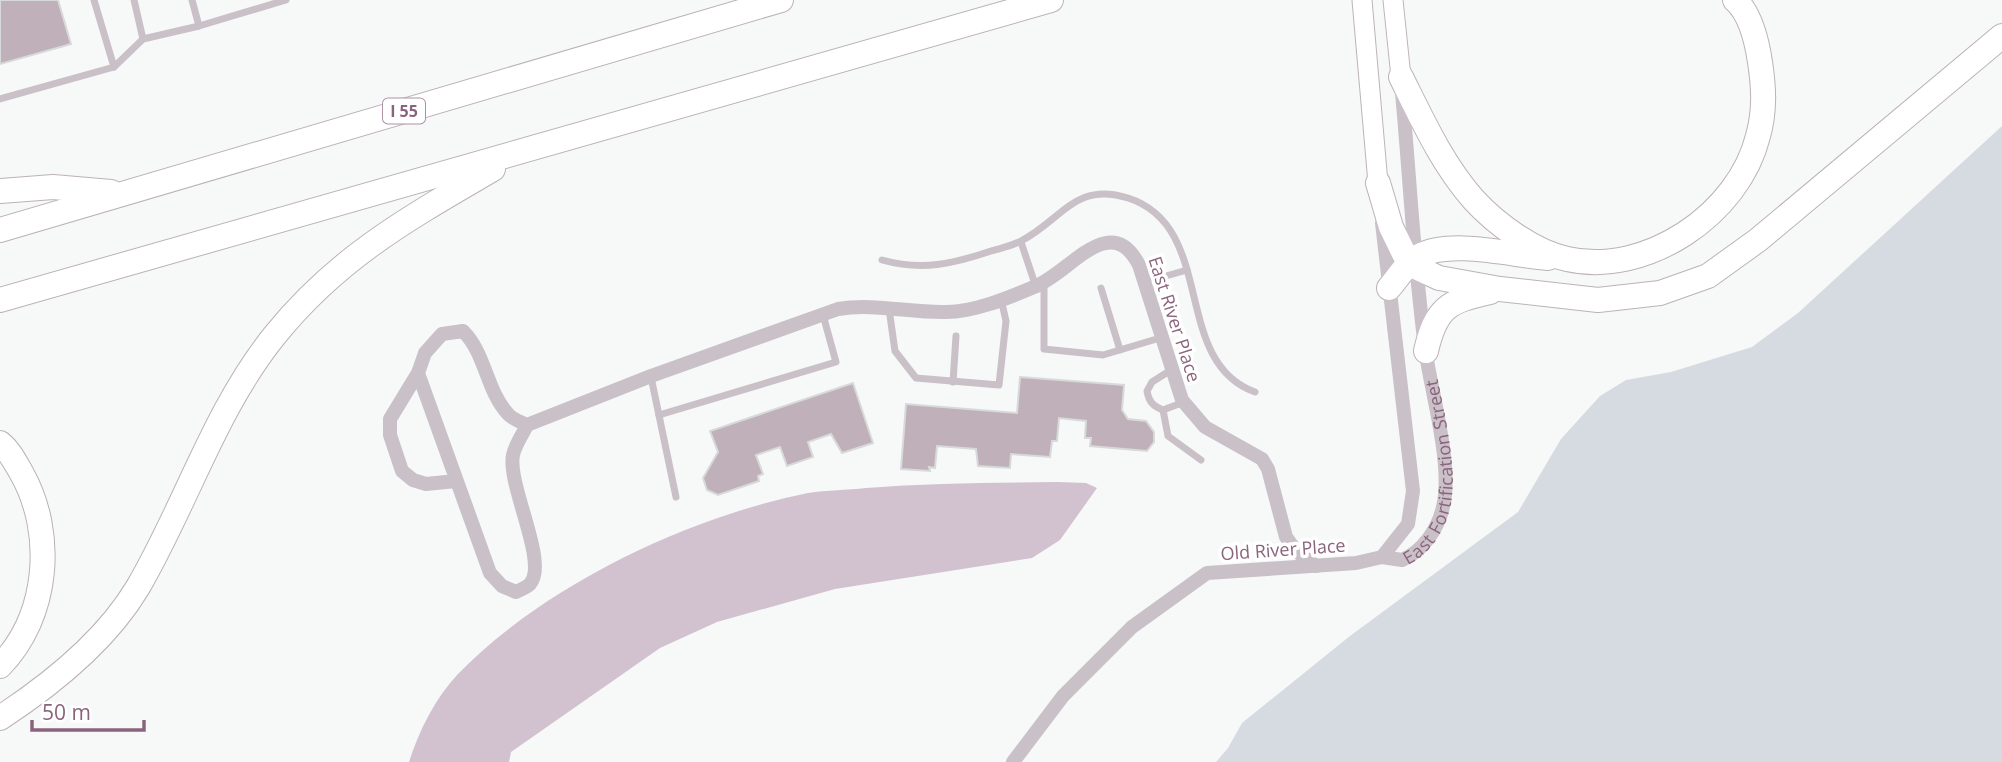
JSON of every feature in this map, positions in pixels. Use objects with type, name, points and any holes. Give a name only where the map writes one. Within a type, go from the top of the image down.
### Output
[{"type":"highway","points":[[683,29],[752,0]]},
{"type":"highway","name":"I 55","points":[[0,230],[781,0]]},
{"type":"highway","points":[[0,300],[1051,0]]},
{"type":"highway","points":[[1389,288],[1415,263],[1440,248],[1463,247],[1500,254],[1613,262],[1663,248],[1708,217],[1737,183],[1758,138],[1765,95],[1758,46],[1743,7],[1735,0]]},
{"type":"highway","points":[[1378,183],[1391,227],[1415,263],[1439,278],[1500,289],[1598,300],[1660,293],[1708,276],[1758,240],[2002,36]]},
{"type":"highway","points":[[1401,77],[1437,149],[1474,201],[1524,241],[1566,259]]},
{"type":"highway","points":[[0,718],[87,650],[137,589],[234,397],[274,337],[319,287],[382,234],[524,150]]},
{"type":"highway","points":[[0,191],[53,187],[125,193]]},
{"type":"highway","points":[[1426,351],[1431,328],[1444,308],[1456,300],[1500,289]]},
{"type":"highway","points":[[0,443],[9,450],[35,498],[44,548],[37,602],[19,643],[0,666]]},
{"type":"street","name":"East Fortification Street","points":[[1362,2],[1378,183],[1413,491],[1408,524],[1382,557],[1402,560],[1411,556],[1436,527],[1444,506],[1446,480],[1415,263],[1393,0]]},
{"type":"street","name":"East River Place","points":[[527,425],[651,376],[823,314],[850,307],[950,312],[1000,298],[1040,285],[1098,243],[1106,241],[1116,243],[1134,256],[1184,402],[1205,427],[1262,459],[1268,470],[1286,537],[1296,551],[1316,566]]},
{"type":"street","points":[[418,373],[489,573],[502,586],[516,592],[530,584],[535,573],[533,549],[519,506],[512,455],[527,425],[508,415],[489,379],[477,345],[463,331],[442,334],[425,353],[418,373],[390,419],[390,435],[402,471],[413,480],[426,484],[456,481]]},
{"type":"street","name":"Old River Place","points":[[1013,762],[1063,696],[1132,627],[1207,573],[1356,563],[1382,557]]},
{"type":"lane","points":[[94,0],[114,67]]},
{"type":"lane","points":[[134,0],[143,39]]},
{"type":"lane","points":[[192,0],[200,26]]},
{"type":"lane","points":[[0,99],[114,67],[143,39],[200,26],[286,0]]},
{"type":"lane","points":[[882,260],[905,266],[931,267],[954,263],[1021,242],[1077,198],[1102,193],[1128,198],[1151,208],[1180,244],[1209,347],[1239,386],[1255,392]]},
{"type":"lane","points":[[1021,242],[1040,285],[1044,349],[1103,355],[1160,338]]},
{"type":"lane","points":[[1145,282],[1187,270]]},
{"type":"lane","points":[[1101,288],[1120,350]]},
{"type":"lane","points":[[889,309],[895,351],[907,370],[916,378],[999,385],[1006,321],[1000,298]]},
{"type":"lane","points":[[659,415],[836,362],[823,314]]},
{"type":"lane","points":[[953,382],[956,336]]},
{"type":"lane","points":[[1171,370],[1152,382],[1147,391],[1153,406],[1163,410],[1184,402]]},
{"type":"lane","points":[[651,376],[676,497]]},
{"type":"lane","points":[[1163,410],[1168,436],[1201,460]]},
{"type":"shaded area","points":[[2002,126],[2002,762],[1216,762],[1228,748],[1242,723],[1350,636],[1518,512],[1561,439],[1600,396],[1626,380],[1671,372],[1752,347],[1798,313]]},
{"type":"shaded area","points":[[1086,483],[1097,488],[1060,540],[1032,558],[835,589],[717,622],[660,648],[511,752],[509,762],[409,762],[423,727],[442,694],[458,674],[493,642],[574,584],[667,538],[762,504],[808,493],[914,485]]},
{"type":"building","points":[[0,0],[58,0],[71,44],[0,64]]},
{"type":"building","points":[[1020,377],[1124,385],[1122,410],[1128,419],[1146,421],[1154,432],[1154,442],[1147,451],[1090,446],[1091,438],[1085,438],[1086,421],[1059,418],[1057,441],[1052,441],[1050,457],[1011,454],[1010,468],[978,466],[976,449],[937,446],[935,468],[929,467],[930,471],[901,469],[906,404],[1017,413]]},
{"type":"building","points":[[853,383],[873,443],[842,453],[831,434],[808,442],[813,457],[787,466],[780,447],[756,455],[763,474],[758,476],[759,481],[718,495],[707,490],[703,478],[718,452],[710,431]]}]
